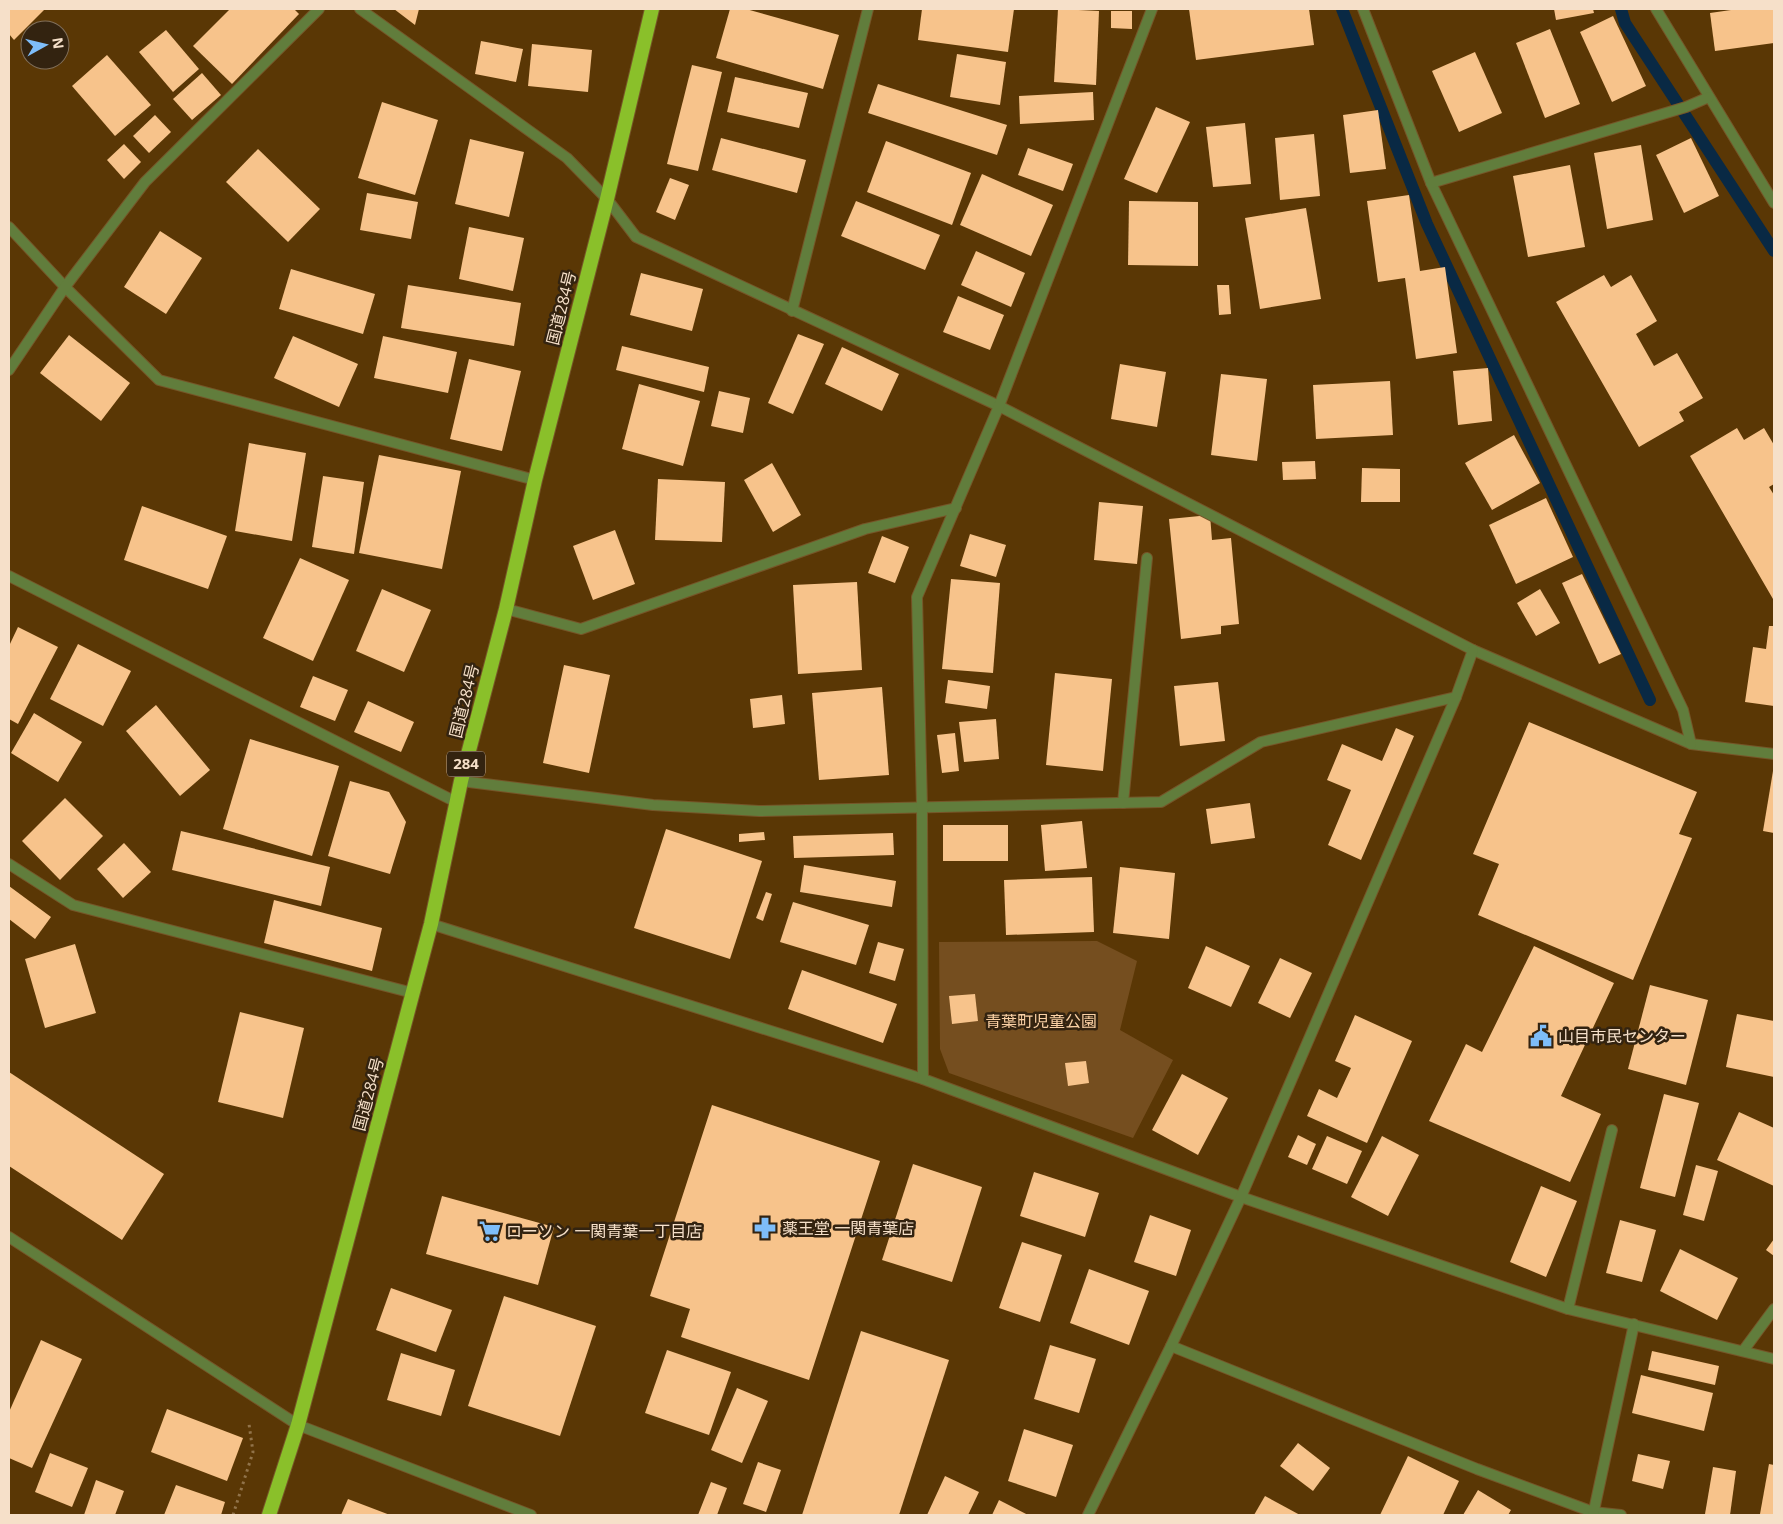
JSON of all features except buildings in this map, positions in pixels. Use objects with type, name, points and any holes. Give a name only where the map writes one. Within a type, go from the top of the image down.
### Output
[{"type":"highway","name":"国道284号","points":[[269,1515],[298,1425],[431,924],[461,781],[506,608],[535,480],[607,199],[652,9]]},
{"type":"street","points":[[9,370],[65,287],[145,182],[319,9]]},
{"type":"street","points":[[360,9],[568,158],[607,199],[636,237],[999,406],[1473,650],[1691,744],[1774,754]]},
{"type":"street","points":[[792,311],[868,9]]},
{"type":"street","points":[[923,1079],[922,807],[917,597],[999,406],[1152,9]]},
{"type":"street","points":[[1363,9],[1431,183],[1683,710],[1691,744]]},
{"type":"street","points":[[1656,9],[1774,203]]},
{"type":"street","points":[[1431,183],[1686,107],[1709,97]]},
{"type":"street","points":[[9,227],[65,287],[159,380],[535,480]]},
{"type":"street","points":[[506,608],[581,630],[865,529],[956,508]]},
{"type":"street","points":[[1123,803],[1147,558]]},
{"type":"street","points":[[9,576],[456,802]]},
{"type":"street","points":[[1088,1515],[1171,1346],[1241,1197],[1456,697],[1473,650]]},
{"type":"street","points":[[461,781],[653,805],[759,811],[1161,802],[1261,742],[1456,697]]},
{"type":"street","points":[[9,864],[73,905],[412,993]]},
{"type":"street","points":[[431,924],[923,1079],[1241,1197],[1568,1309],[1774,1359]]},
{"type":"street","points":[[1568,1309],[1612,1130]]},
{"type":"street","points":[[9,1237],[298,1425],[532,1515]]},
{"type":"street","points":[[1743,1351],[1774,1309]]},
{"type":"street","points":[[1593,1514],[1634,1324]]},
{"type":"street","points":[[1171,1346],[1593,1514],[1621,1515]]},
{"type":"path","points":[[232,1515],[253,1452],[248,1421]]},
{"type":"green space","name":"青葉町児童公園","points":[[1097,941],[1137,961],[1120,1030],[1173,1060],[1133,1138],[949,1073],[940,1049],[939,942]]},
{"type":"waterway","points":[[1342,9],[1427,224],[1650,700]]},
{"type":"waterway","points":[[1621,9],[1625,23],[1774,251]]},
{"type":"place","name":"山目市民センター","points":[[1541,1036]]},
{"type":"place","name":"薬王堂 一関青葉店","points":[[765,1228]]},
{"type":"place","name":"ローソン 一関青葉一丁目店","points":[[490,1231]]}]
